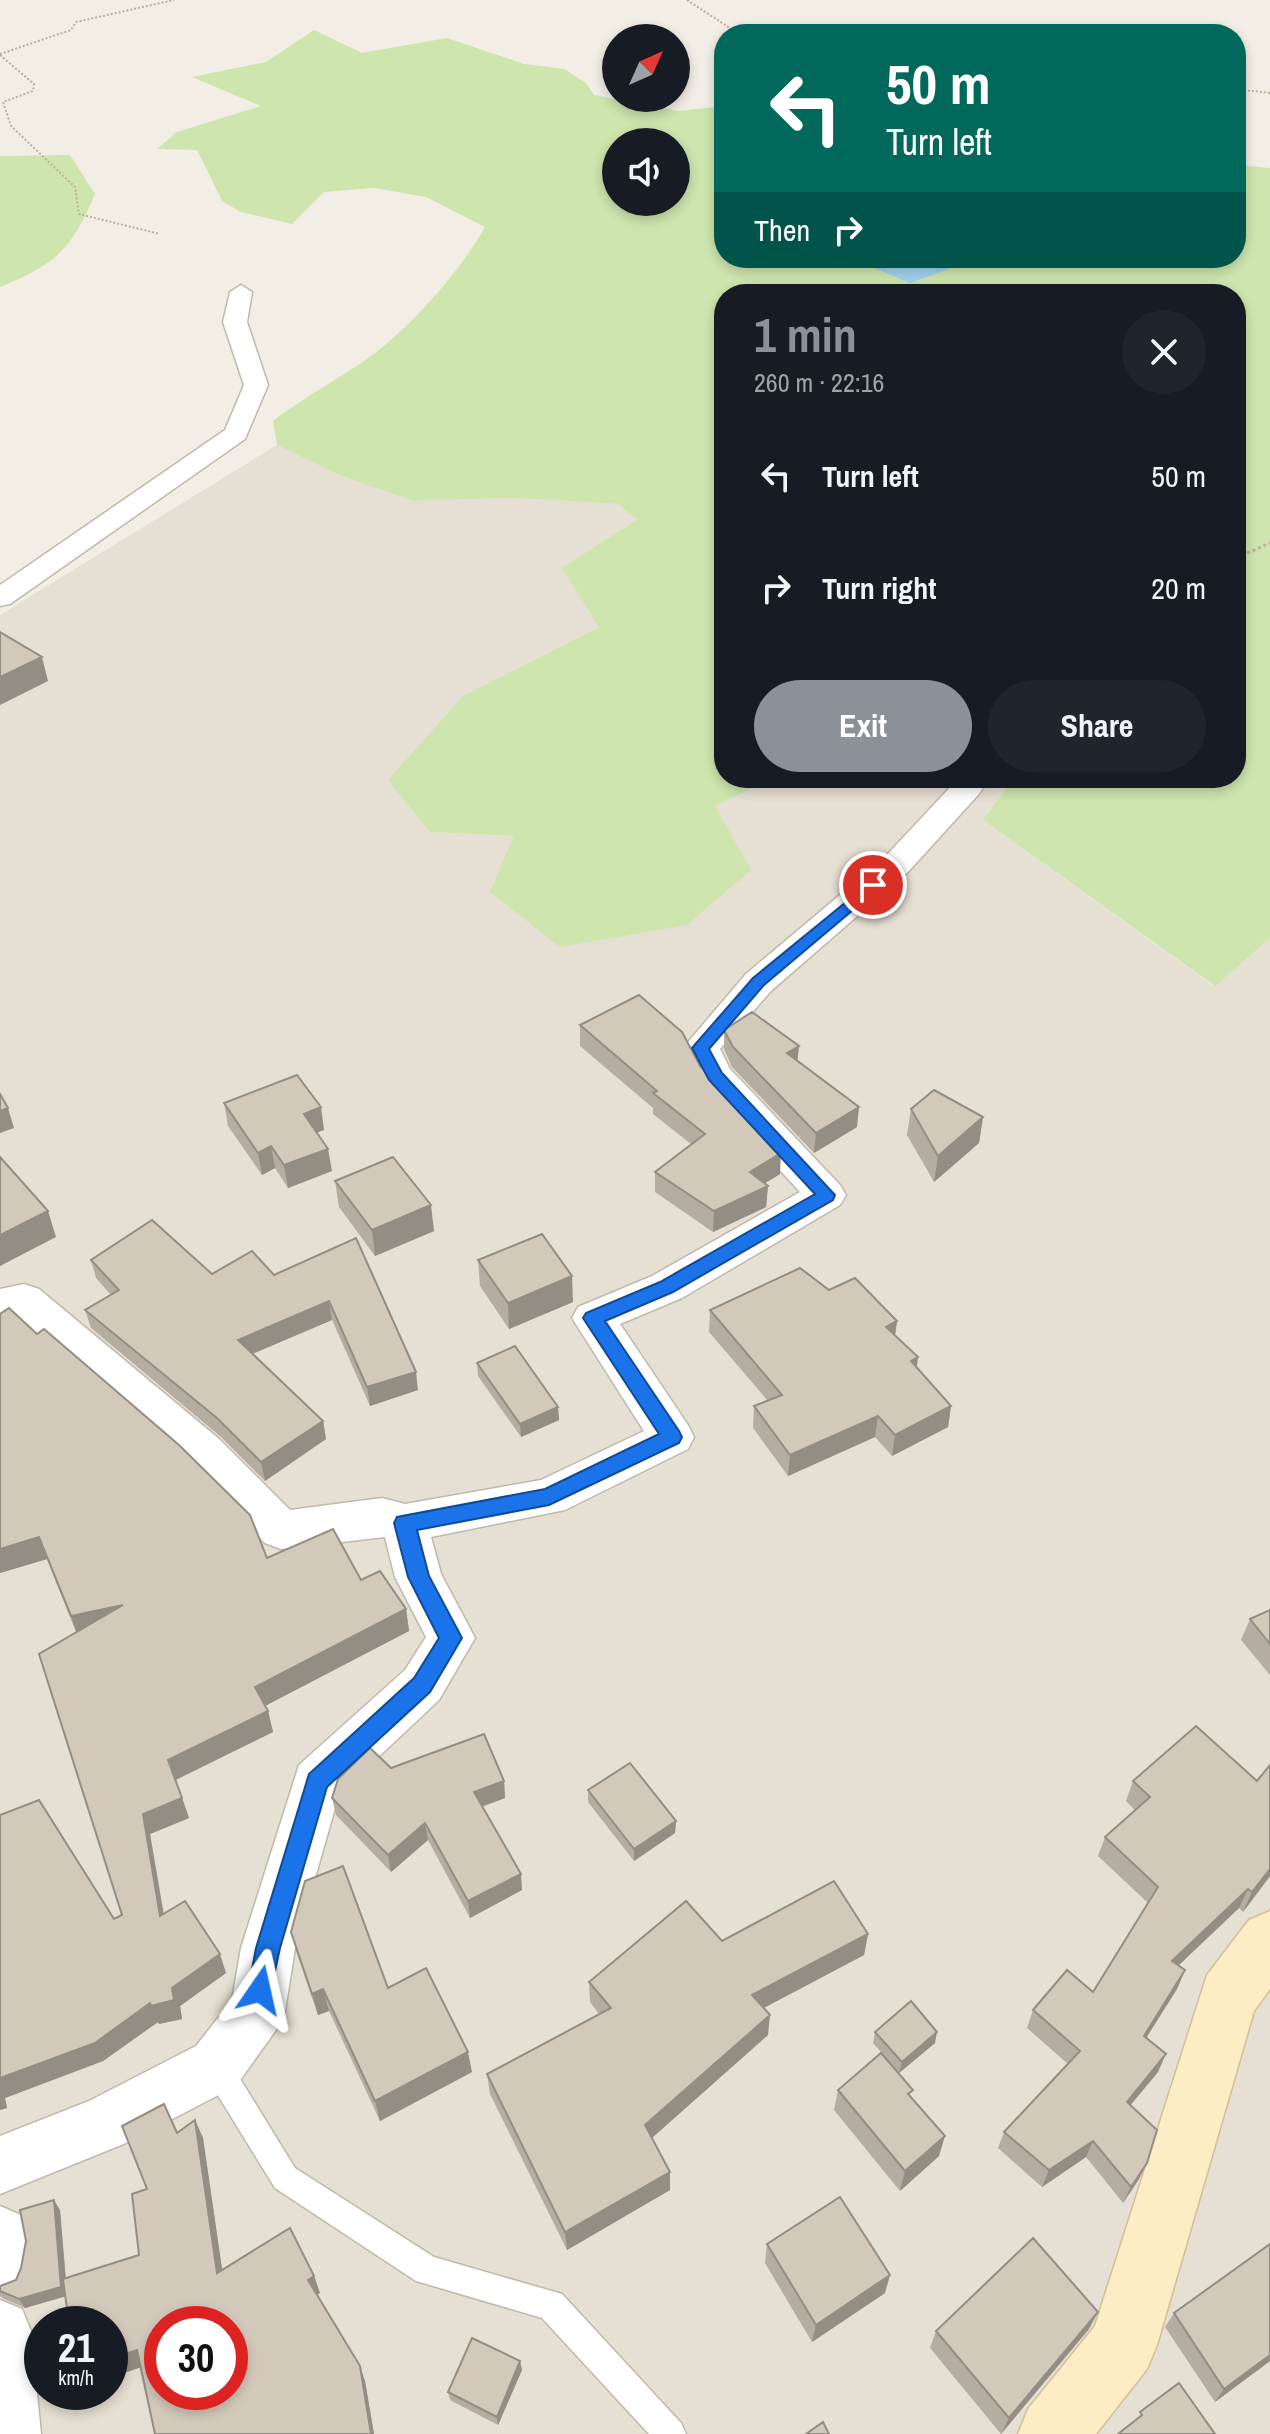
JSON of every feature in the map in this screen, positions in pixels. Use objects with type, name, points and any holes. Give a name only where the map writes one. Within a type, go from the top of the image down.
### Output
[{"type":"street","points":[[0,598],[236,434],[256,385],[235,322],[241,292]]},
{"type":"street","points":[[0,1305],[24,1300],[203,1452],[281,1530],[382,1517],[405,1523],[549,1497],[672,1437],[593,1318],[667,1287],[826,1195],[715,1076],[701,1048],[759,982],[896,865],[967,788]]},
{"type":"street","points":[[0,2165],[106,2123],[216,2066],[257,2011],[268,1948],[317,1781],[422,1685],[451,1638],[418,1577],[405,1523]]},
{"type":"street","points":[[1053,2434],[1123,2345],[1228,1996],[1270,1940]]},
{"type":"street","points":[[0,2236],[0,2265]]},
{"type":"street","points":[[0,2331],[9,2434]]},
{"type":"lane","points":[[216,2066],[285,2178],[427,2270],[551,2305],[670,2434]]},
{"type":"path","points":[[0,55],[71,30],[76,22],[174,0]]},
{"type":"path","points":[[687,0],[724,24]]},
{"type":"path","points":[[0,55],[34,84],[33,91],[3,102],[11,126],[75,187],[79,214],[160,234]]},
{"type":"path","points":[[1246,90],[1270,93]]},
{"type":"path","points":[[1246,554],[1270,543]]},
{"type":"shaded area","points":[[277,445],[339,475],[413,501],[513,498],[620,504],[637,520],[599,627],[463,696],[430,832],[514,836],[715,806],[754,788],[1007,788],[983,820],[1214,986],[1270,938],[1270,2434],[0,2434],[0,615]]},
{"type":"green space","points":[[314,30],[362,53],[447,38],[524,64],[564,69],[586,83],[594,95],[602,97],[602,112],[690,112],[714,107],[714,268],[1246,268],[1246,166],[1270,168],[1270,938],[1215,986],[983,820],[1007,788],[1246,788],[1246,284],[714,284],[714,788],[754,788],[715,806],[751,870],[687,925],[560,947],[490,892],[514,836],[430,832],[388,780],[463,696],[599,627],[562,568],[637,520],[619,504],[513,498],[413,501],[339,475],[277,445],[273,421],[371,356],[402,330],[449,279],[485,227],[426,197],[374,188],[324,192],[292,224],[241,212],[222,201],[197,150],[157,149],[177,132],[261,106],[192,77],[266,62]]},
{"type":"green space","points":[[70,155],[95,194],[78,229],[60,253],[48,262],[0,287],[0,156]]},
{"type":"water","points":[[874,268],[953,268],[910,283]]},
{"type":"building","points":[[0,632],[42,657],[0,677]]},
{"type":"building","points":[[639,995],[682,1032],[700,1066],[781,1153],[750,1172],[768,1186],[714,1211],[655,1172],[705,1134],[653,1093],[657,1091],[580,1025]]},
{"type":"building","points":[[752,1012],[799,1046],[787,1053],[859,1107],[816,1133],[733,1047],[724,1030]]},
{"type":"building","points":[[297,1075],[321,1107],[304,1114],[328,1149],[284,1165],[271,1146],[258,1153],[224,1103]]},
{"type":"building","points":[[934,1090],[983,1117],[938,1156],[911,1109]]},
{"type":"building","points":[[0,1094],[8,1108],[0,1111]]},
{"type":"building","points":[[0,1157],[48,1211],[0,1235]]},
{"type":"building","points":[[393,1157],[431,1205],[372,1230],[335,1181]]},
{"type":"building","points":[[152,1220],[212,1274],[252,1251],[274,1275],[356,1238],[416,1372],[367,1387],[329,1301],[238,1340],[323,1421],[261,1462],[217,1418],[85,1310],[119,1290],[91,1260]]},
{"type":"building","points":[[542,1234],[572,1276],[508,1303],[478,1260]]},
{"type":"building","points":[[800,1268],[829,1290],[855,1278],[897,1321],[886,1327],[918,1357],[911,1361],[951,1406],[895,1435],[878,1416],[790,1455],[754,1406],[782,1395],[710,1310]]},
{"type":"building","points":[[9,1308],[37,1334],[44,1329],[179,1445],[250,1515],[267,1558],[333,1529],[361,1580],[380,1571],[406,1609],[255,1687],[268,1711],[168,1760],[182,1798],[143,1814],[160,1916],[185,1901],[220,1954],[172,1988],[174,2000],[151,2006],[150,2003],[95,2043],[0,2078],[0,1815],[39,1800],[114,1919],[122,1915],[39,1654],[123,1605],[71,1616],[39,1537],[0,1549],[0,1314]]},
{"type":"building","points":[[515,1346],[558,1407],[520,1424],[477,1363]]},
{"type":"building","points":[[1270,1610],[1270,1644],[1250,1619]]},
{"type":"building","points":[[1196,1726],[1257,1781],[1270,1765],[1270,1869],[1252,1892],[1248,1889],[1172,1961],[1185,1970],[1144,2036],[1166,2054],[1127,2102],[1157,2130],[1147,2163],[1131,2187],[1093,2141],[1049,2170],[1004,2132],[1080,2051],[1033,2010],[1067,1970],[1093,1992],[1158,1887],[1105,1837],[1150,1797],[1133,1781]]},
{"type":"building","points":[[484,1734],[504,1781],[474,1792],[521,1874],[468,1901],[425,1823],[388,1855],[332,1798],[338,1779],[370,1748],[391,1768]]},
{"type":"building","points":[[630,1763],[676,1821],[634,1849],[588,1790]]},
{"type":"building","points":[[343,1866],[388,1988],[426,1968],[468,2052],[375,2101],[323,1989],[312,1994],[291,1932],[305,1881]]},
{"type":"building","points":[[834,1881],[868,1934],[752,1995],[770,2015],[645,2125],[670,2172],[565,2232],[487,2074],[611,2008],[589,1982],[686,1901],[722,1941]]},
{"type":"building","points":[[911,2001],[937,2032],[902,2062],[875,2032]]},
{"type":"building","points":[[881,2053],[913,2090],[908,2094],[945,2136],[905,2171],[838,2090]]},
{"type":"building","points":[[164,2104],[177,2133],[195,2120],[217,2273],[290,2228],[314,2276],[308,2280],[360,2366],[371,2434],[155,2434],[150,2410],[248,2410],[248,2306],[144,2306],[144,2383],[137,2350],[128,2353],[128,2306],[67,2306],[63,2279],[139,2255],[132,2194],[147,2189],[122,2126]]},
{"type":"building","points":[[840,2197],[890,2275],[816,2325],[767,2244]]},
{"type":"building","points":[[54,2200],[61,2287],[19,2299],[0,2291],[0,2286],[16,2280],[21,2268],[26,2241],[20,2210]]},
{"type":"building","points":[[1033,2238],[1098,2312],[1009,2418],[936,2331]]},
{"type":"building","points":[[1270,2244],[1270,2355],[1224,2389],[1174,2313]]},
{"type":"building","points":[[472,2338],[520,2361],[497,2417],[448,2392]]},
{"type":"building","points":[[1179,2383],[1215,2434],[1118,2434],[1142,2415],[1140,2412]]},
{"type":"building","points":[[823,2422],[829,2434],[806,2434]]},
{"type":"route","points":[[260,1990],[268,1948],[317,1781],[422,1685],[451,1638],[418,1577],[405,1523],[549,1497],[672,1437],[593,1318],[667,1287],[826,1195],[715,1076],[701,1048],[759,982],[873,885]]}]
